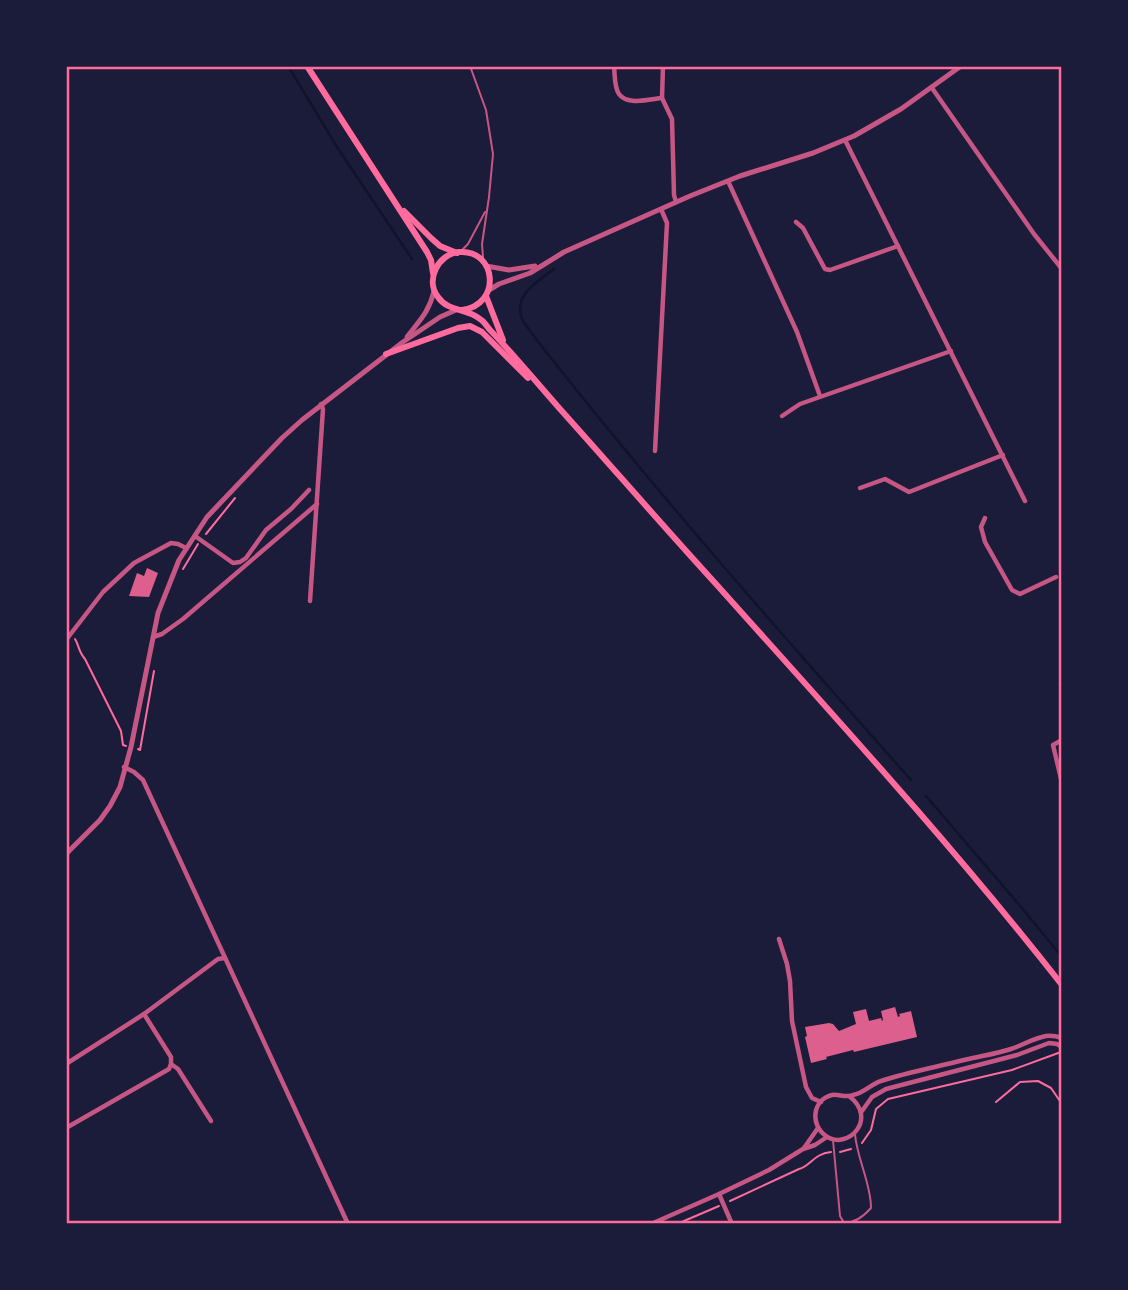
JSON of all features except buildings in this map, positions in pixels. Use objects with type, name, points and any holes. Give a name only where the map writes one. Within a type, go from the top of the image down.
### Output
[{"type":"main road","points":[[307,66],[427,252],[431,260],[434,291],[444,304],[480,318],[503,342],[945,841],[1062,985]]},
{"type":"main road","points":[[391,196],[440,246],[470,254],[485,264],[490,278],[488,293],[503,342]]},
{"type":"main road","points":[[433,275],[441,261],[458,252]]},
{"type":"main road","points":[[459,310],[476,306],[488,293]]},
{"type":"main road","points":[[386,354],[458,328],[476,327],[551,398]]},
{"type":"street","points":[[614,66],[620,96],[633,101],[662,98]]},
{"type":"street","points":[[663,66],[662,98],[672,119],[676,202]]},
{"type":"street","points":[[488,293],[499,284],[530,273],[564,252],[661,208],[728,181],[845,140],[901,109],[961,66]]},
{"type":"street","points":[[932,88],[1034,234],[1062,269]]},
{"type":"street","points":[[845,140],[1025,501]]},
{"type":"street","points":[[728,181],[797,332],[820,396]]},
{"type":"street","points":[[655,451],[667,223],[661,208]]},
{"type":"street","points":[[796,222],[803,228],[825,269],[830,270],[898,246]]},
{"type":"street","points":[[485,264],[509,270],[542,265]]},
{"type":"street","points":[[402,342],[423,318],[434,291]]},
{"type":"street","points":[[66,854],[95,827],[120,787],[158,613],[179,560],[194,536],[216,506],[282,438],[321,404],[402,342],[440,317],[459,310]]},
{"type":"street","points":[[782,416],[800,404],[820,396],[951,351]]},
{"type":"street","points":[[310,601],[323,409],[321,404]]},
{"type":"street","points":[[860,488],[885,479],[909,492],[1003,455]]},
{"type":"street","points":[[194,536],[233,563],[240,562],[246,558],[265,530],[309,490]]},
{"type":"street","points":[[152,638],[183,619],[317,504]]},
{"type":"street","points":[[985,517],[981,527],[985,542],[1012,590],[1020,594],[1056,578]]},
{"type":"street","points":[[66,640],[103,592],[134,564],[170,543],[186,548]]},
{"type":"street","points":[[1062,740],[1053,745],[1062,783]]},
{"type":"street","points":[[124,768],[132,770],[143,780],[348,1223]]},
{"type":"street","points":[[779,939],[788,964],[792,1021],[806,1087],[812,1098],[821,1102]]},
{"type":"street","points":[[66,1064],[144,1014],[218,959],[226,958]]},
{"type":"street","points":[[66,1128],[169,1069],[171,1057],[144,1014]]},
{"type":"street","points":[[830,1138],[818,1128],[815,1115],[821,1102],[830,1096],[855,1095],[879,1081],[1009,1050],[1047,1035],[1062,1038]]},
{"type":"street","points":[[651,1223],[769,1170],[803,1149],[830,1138],[844,1139],[855,1134],[862,1112],[872,1097],[886,1088],[1017,1055],[1049,1042],[1062,1049]]},
{"type":"street","points":[[171,1063],[178,1069],[211,1121]]},
{"type":"street","points":[[849,1096],[862,1112]]},
{"type":"street","points":[[803,1149],[818,1128]]},
{"type":"street","points":[[719,1194],[732,1223]]},
{"type":"lane","points":[[470,66],[486,110],[493,154],[482,244],[485,264]]},
{"type":"lane","points":[[458,252],[468,244],[487,208]]},
{"type":"lane","points":[[830,1138],[834,1152],[840,1216],[844,1223],[851,1223],[872,1208],[855,1134]]},
{"type":"path","points":[[180,577],[201,540],[240,492]]},
{"type":"path","points":[[71,635],[121,731],[123,745],[140,750],[155,661]]},
{"type":"path","points":[[677,1223],[803,1168],[821,1154],[856,1147],[871,1130],[876,1109],[888,1099],[1012,1070],[1062,1049]]},
{"type":"path","points":[[996,1102],[1020,1083],[1038,1081],[1051,1088],[1062,1104]]},
{"type":"waterway","points":[[288,66],[337,147],[412,259]]},
{"type":"waterway","points":[[554,269],[534,284],[523,297],[520,312],[523,321],[673,507],[911,780]]},
{"type":"waterway","points":[[926,796],[1062,957]]}]
